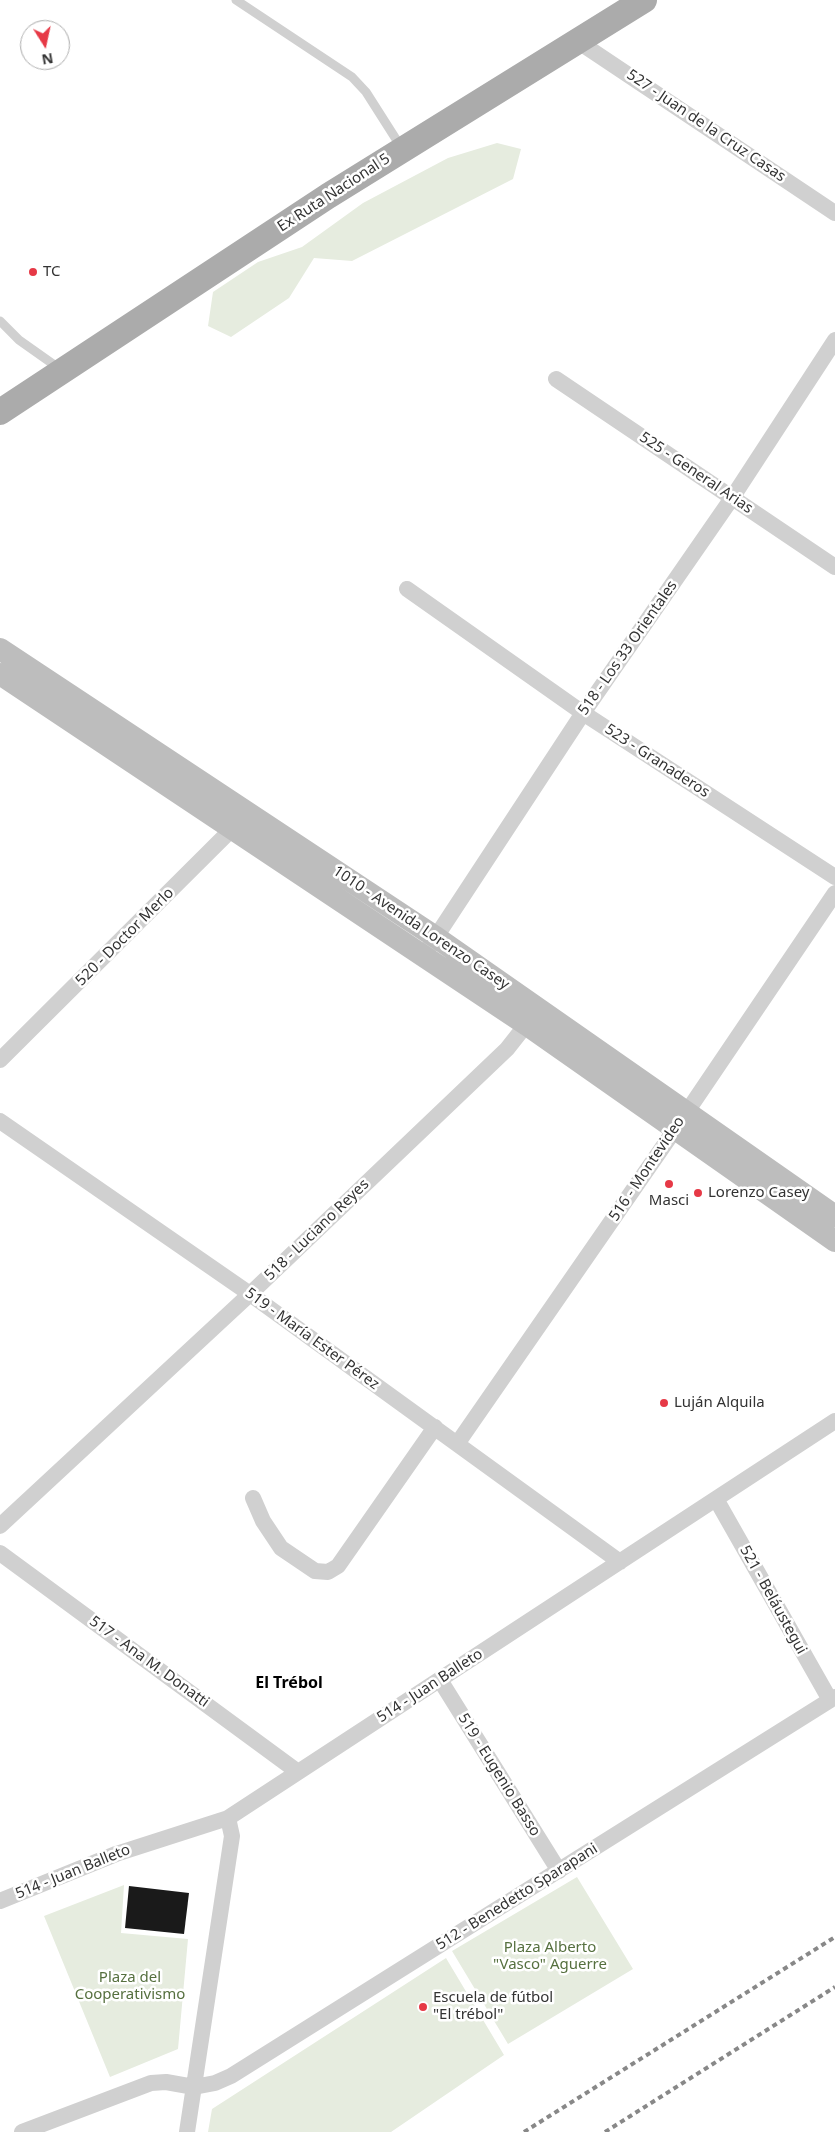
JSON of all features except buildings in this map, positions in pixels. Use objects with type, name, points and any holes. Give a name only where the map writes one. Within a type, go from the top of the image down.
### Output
[{"type":"main road","name":"Ex Ruta Nacional 5","points":[[0,412],[27,392],[402,149],[576,40],[644,0]]},
{"type":"main road","name":"Ex Ruta Nacional 5","points":[[0,404],[27,392]]},
{"type":"main road","name":"1010 - Avenida Lorenzo Casey","points":[[0,649],[437,938],[532,1017],[681,1120],[835,1216]]},
{"type":"main road","name":"1010 - Avenida Lorenzo Casey","points":[[0,674],[423,956],[532,1017]]},
{"type":"main road","name":"1010 - Avenida Lorenzo Casey","points":[[681,1120],[835,1241]]},
{"type":"street","name":"527 - Juan de la Cruz Casas","points":[[576,40],[835,213]]},
{"type":"street","name":"518 - Los 33 Orientales","points":[[423,956],[437,938],[583,713],[732,498],[835,340]]},
{"type":"street","name":"525 - General Arias","points":[[556,380],[835,567]]},
{"type":"street","name":"523 - Granaderos","points":[[407,588],[583,713],[835,877]]},
{"type":"street","name":"520 - Doctor Merlo","points":[[0,1060],[233,831],[247,812]]},
{"type":"street","name":"516 - Montevideo","points":[[457,1444],[835,893]]},
{"type":"street","name":"518 - Luciano Reyes","points":[[0,1526],[250,1294],[506,1049],[532,1017]]},
{"type":"street","name":"519 - María Ester Pérez","points":[[0,1121],[250,1294],[620,1562]]},
{"type":"street","name":"514 - Juan Balleto","points":[[0,1901],[116,1854],[228,1818],[835,1421]]},
{"type":"street","points":[[253,1498],[263,1521],[281,1548],[315,1571],[328,1572],[338,1566],[435,1427]]},
{"type":"street","name":"521 - Beláustegui","points":[[716,1500],[832,1698]]},
{"type":"street","name":"517 - Ana M. Donatti","points":[[0,1553],[298,1772]]},
{"type":"street","name":"519 - Eugenio Basso","points":[[440,1680],[559,1871]]},
{"type":"street","name":"512 - Benedetto Sparapani","points":[[194,2087],[215,2083],[231,2076],[832,1698]]},
{"type":"street","points":[[187,2132],[232,1836],[228,1818]]},
{"type":"street","points":[[22,2132],[151,2083],[166,2082],[194,2087]]},
{"type":"lane","points":[[236,0],[352,77],[366,92],[402,149]]},
{"type":"lane","points":[[0,320],[19,340],[63,370]]},
{"type":"green space","points":[[497,143],[521,149],[513,179],[352,261],[314,258],[289,298],[231,337],[208,326],[213,292],[258,262],[302,247],[363,203],[448,158]]},
{"type":"green space","name":"Plaza Alberto \"Vasco\" Aguerre","points":[[577,1877],[633,1969],[508,2044],[452,1951]]},
{"type":"green space","name":"Plaza del Cooperativismo","points":[[124,1885],[121,1933],[188,1939],[178,2049],[110,2077],[44,1916]]},
{"type":"green space","name":"Escuela de fútbol \"El trébol\"","points":[[446,1958],[504,2055],[391,2132],[208,2132],[212,2109]]},
{"type":"railway","points":[[524,2132],[835,1937]]},
{"type":"railway","points":[[605,2132],[835,1987]]},
{"type":"place","name":"TC","points":[[33,272]]},
{"type":"place","name":"Masci","points":[[669,1184]]},
{"type":"place","name":"Lorenzo Casey","points":[[698,1193]]},
{"type":"place","name":"Luján Alquila","points":[[664,1403]]},
{"type":"place","name":"Escuela de fútbol \"El trébol\"","points":[[423,2007]]},
{"type":"district","name":"El Trébol","points":[[289,1683]]}]
